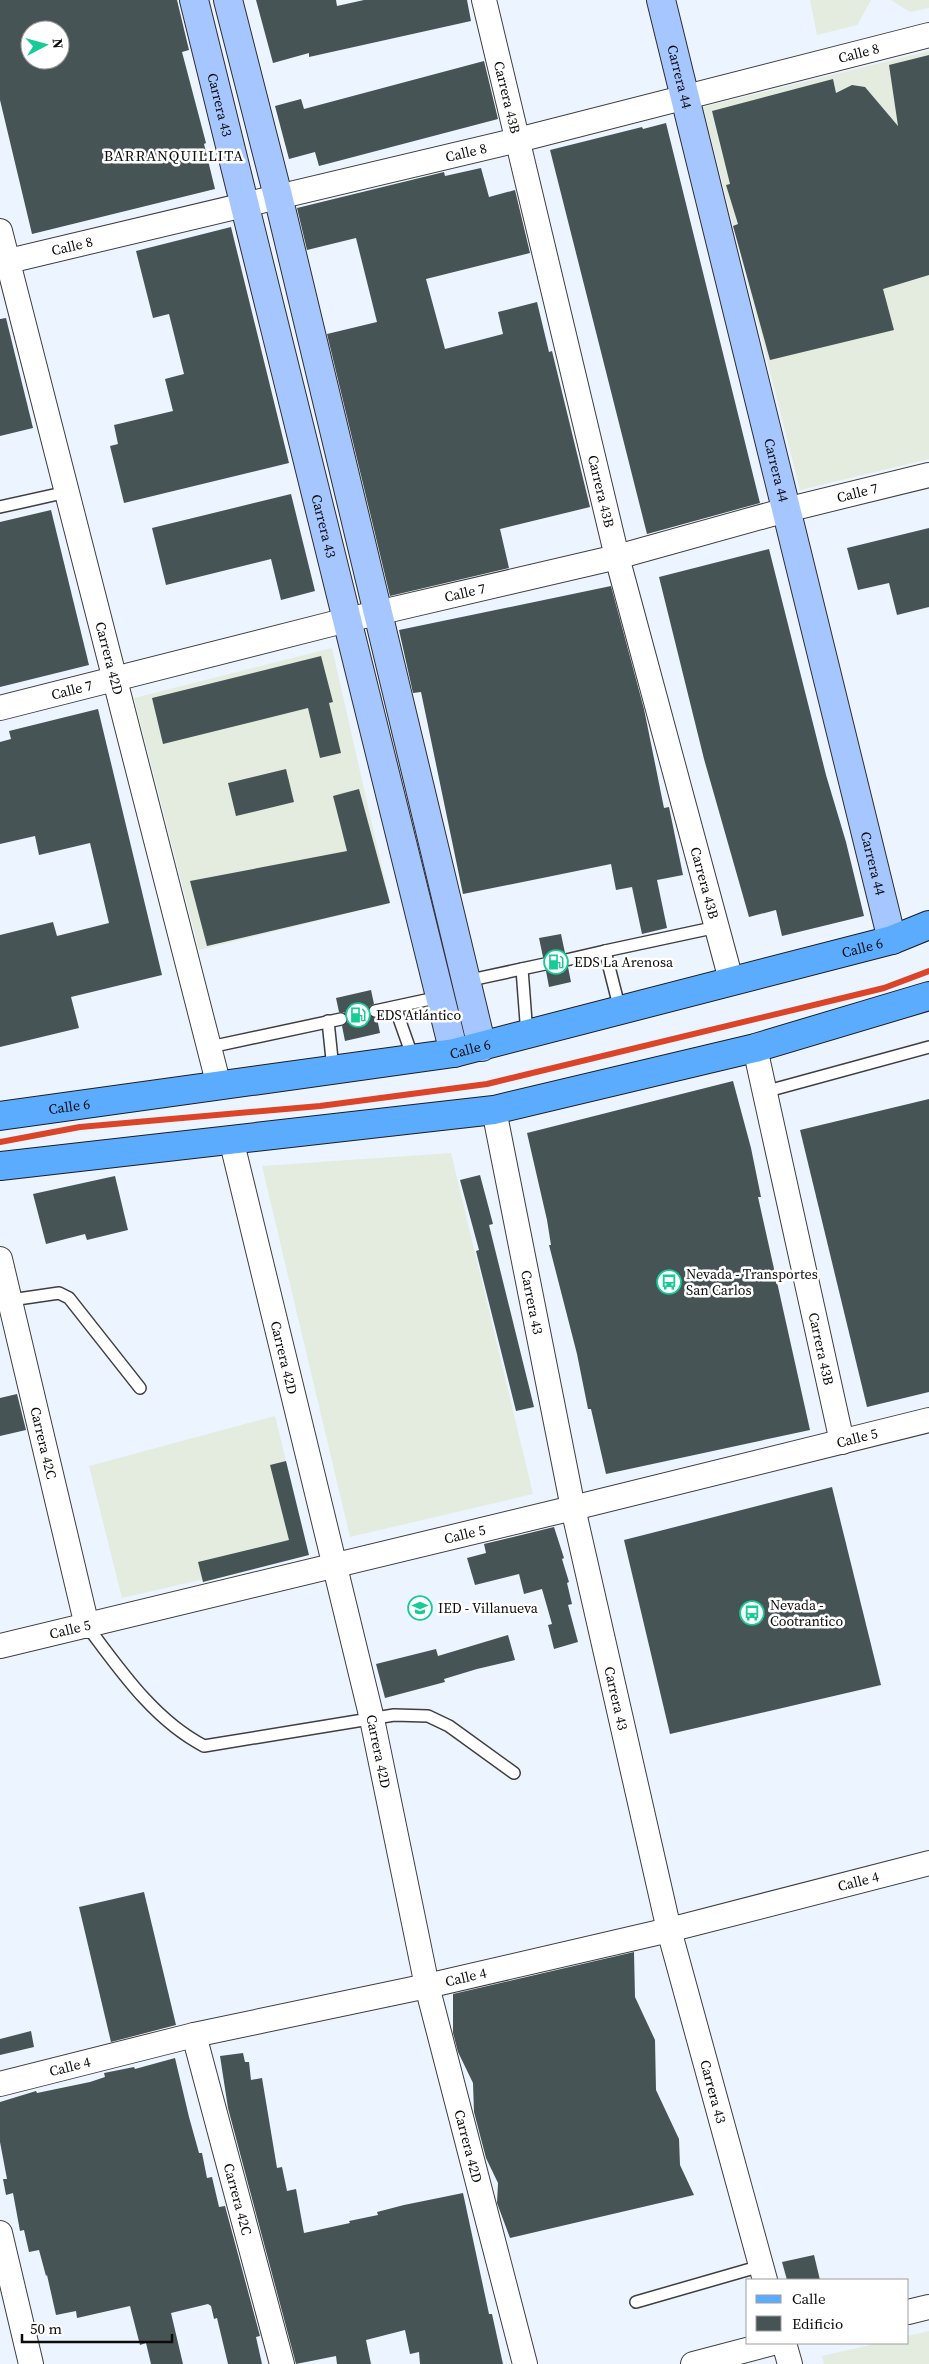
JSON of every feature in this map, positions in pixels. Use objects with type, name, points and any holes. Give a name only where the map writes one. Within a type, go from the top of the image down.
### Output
[{"type":"main road","name":"Calle 6","points":[[0,1116],[454,1053],[892,940],[929,925]]},
{"type":"main road","points":[[0,1166],[494,1110],[755,1048],[929,996]]},
{"type":"street","name":"Carrera 43","points":[[194,0],[442,997],[454,1053]]},
{"type":"street","points":[[228,0],[278,196],[482,1047]]},
{"type":"street","name":"Carrera 43B","points":[[484,0],[617,557],[731,980]]},
{"type":"street","name":"Carrera 44","points":[[661,0],[892,940]]},
{"type":"street","name":"Calle 8","points":[[4,262],[518,140],[929,35]]},
{"type":"street","name":"Carrera 42D","points":[[0,231],[4,262],[67,492],[219,1086]]},
{"type":"street","name":"Calle 7","points":[[0,708],[347,620],[617,557],[786,510],[929,475]]},
{"type":"street","name":"Carrera 43B","points":[[755,1048],[842,1442]]},
{"type":"street","name":"Carrera 43","points":[[494,1110],[573,1508],[669,1930],[763,2273]]},
{"type":"street","name":"Carrera 42D","points":[[231,1139],[372,1720],[427,1986],[525,2364]]},
{"type":"street","name":"Carrera 42C","points":[[0,1259],[87,1626]]},
{"type":"street","name":"Calle 5","points":[[0,1646],[929,1420]]},
{"type":"street","name":"Calle 4","points":[[0,2084],[194,2035],[427,1986],[669,1930],[929,1863]]},
{"type":"street","name":"Carrera 42C","points":[[194,2035],[282,2364]]},
{"type":"street","points":[[0,2233],[32,2364]]},
{"type":"street","points":[[909,2312],[929,2307]]},
{"type":"street","points":[[694,2364],[769,2344]]},
{"type":"street","points":[[784,2344],[790,2364]]},
{"type":"lane","points":[[0,507],[67,492]]},
{"type":"lane","points":[[566,960],[717,927]]},
{"type":"lane","points":[[605,950],[620,1010]]},
{"type":"lane","points":[[466,981],[545,964]]},
{"type":"lane","points":[[522,969],[527,1035]]},
{"type":"lane","points":[[376,1011],[442,997]]},
{"type":"lane","points":[[395,1007],[413,1058]]},
{"type":"lane","points":[[210,1047],[341,1019]]},
{"type":"lane","points":[[328,1022],[333,1069]]},
{"type":"lane","points":[[764,1092],[929,1047]]},
{"type":"lane","points":[[11,1300],[59,1293],[69,1298],[140,1388]]},
{"type":"lane","points":[[87,1626],[131,1684],[182,1735],[204,1746],[394,1715],[428,1716],[449,1726],[514,1773]]},
{"type":"lane","points":[[636,2302],[763,2273]]},
{"type":"shaded area","points":[[810,0],[871,0],[857,25],[817,35]]},
{"type":"shaded area","points":[[891,0],[929,0],[929,8],[910,12]]},
{"type":"shaded area","points":[[929,51],[929,459],[800,490],[703,107]]},
{"type":"shaded area","points":[[332,648],[390,903],[199,950],[134,698]]},
{"type":"shaded area","points":[[451,1153],[533,1494],[350,1537],[262,1166]]},
{"type":"shaded area","points":[[275,1416],[309,1555],[122,1598],[89,1466]]},
{"type":"shaded area","points":[[929,2331],[929,2364],[824,2364],[822,2356],[875,2344],[909,2344],[909,2336]]},
{"type":"building","points":[[0,0],[177,0],[189,50],[182,52],[206,143],[204,144],[215,189],[32,234],[0,100]]},
{"type":"building","points":[[256,0],[336,0],[337,6],[364,0],[467,0],[471,21],[309,57],[309,53],[273,63]]},
{"type":"building","points":[[929,55],[929,275],[883,289],[894,330],[770,360],[733,226],[738,224],[726,185],[730,184],[712,111],[833,79],[836,93],[852,85],[865,87],[898,126],[889,65]]},
{"type":"building","points":[[484,61],[498,119],[319,166],[315,152],[289,159],[275,106],[301,99],[304,109]]},
{"type":"building","points":[[666,123],[760,503],[647,534],[550,150],[642,127],[643,129]]},
{"type":"building","points":[[481,168],[489,197],[515,190],[530,253],[426,279],[445,349],[503,334],[498,312],[537,302],[549,352],[552,351],[590,507],[500,529],[509,568],[390,596],[327,334],[377,322],[356,238],[307,250],[297,208],[444,172],[445,176]]},
{"type":"building","points":[[231,227],[289,463],[124,503],[110,446],[118,444],[114,425],[173,411],[165,379],[184,374],[169,314],[153,318],[136,251]]},
{"type":"building","points":[[6,318],[33,428],[0,436],[0,319]]},
{"type":"building","points":[[291,494],[315,591],[281,600],[271,559],[166,585],[152,528]]},
{"type":"building","points":[[51,510],[89,665],[0,687],[0,522]]},
{"type":"building","points":[[929,528],[929,607],[897,615],[889,583],[858,590],[847,548]]},
{"type":"building","points":[[769,549],[864,916],[782,936],[776,910],[749,917],[704,759],[659,577]]},
{"type":"building","points":[[611,586],[644,709],[664,808],[669,807],[683,875],[657,880],[667,928],[642,934],[632,887],[616,890],[611,864],[463,894],[421,692],[413,693],[399,630]]},
{"type":"building","points":[[321,656],[333,702],[329,703],[341,753],[320,758],[308,708],[163,744],[152,698]]},
{"type":"building","points":[[98,709],[162,975],[71,997],[79,1028],[0,1047],[0,935],[53,922],[57,936],[109,923],[90,843],[39,855],[35,836],[0,844],[0,742],[11,739],[9,731]]},
{"type":"building","points":[[286,769],[294,802],[236,816],[228,783]]},
{"type":"building","points":[[359,789],[390,903],[207,946],[190,881],[347,851],[333,796]]},
{"type":"building","name":"EDS La Arenosa","points":[[561,934],[565,953],[561,955],[559,961],[561,965],[568,967],[571,982],[549,987],[546,971],[550,969],[552,963],[550,959],[543,957],[539,938]]},
{"type":"building","name":"EDS Atlántico","points":[[371,990],[374,1004],[370,1006],[368,1012],[370,1016],[377,1018],[380,1033],[345,1041],[342,1026],[348,1022],[348,1017],[344,1012],[339,1012],[336,998]]},
{"type":"building","name":"Nevada - Transportes San Carlos","points":[[733,1081],[751,1148],[761,1197],[758,1197],[810,1430],[606,1474],[591,1409],[588,1409],[577,1354],[549,1245],[551,1245],[547,1220],[527,1133]]},
{"type":"building","points":[[929,1099],[929,1392],[867,1407],[800,1130]]},
{"type":"building","points":[[480,1175],[493,1224],[489,1225],[534,1407],[516,1411],[476,1251],[479,1250],[460,1180]]},
{"type":"building","points":[[115,1176],[128,1230],[87,1240],[85,1234],[46,1244],[33,1194]]},
{"type":"building","points":[[17,1394],[26,1430],[0,1436],[0,1398]]},
{"type":"building","points":[[286,1461],[309,1555],[203,1582],[198,1562],[289,1540],[270,1465]]},
{"type":"building","name":"Nevada - Cootrantico","points":[[832,1487],[881,1685],[670,1734],[624,1540]]},
{"type":"building","points":[[554,1527],[564,1558],[562,1559],[569,1582],[567,1583],[572,1604],[568,1605],[578,1642],[554,1649],[548,1625],[552,1624],[542,1589],[524,1594],[519,1574],[475,1585],[467,1558],[486,1553],[484,1544]]},
{"type":"building","points":[[508,1635],[515,1660],[477,1669],[444,1679],[445,1682],[385,1698],[376,1664],[436,1649],[438,1656]]},
{"type":"building","points":[[144,1892],[176,2025],[111,2042],[79,1907]]},
{"type":"building","points":[[634,1952],[635,1997],[655,2040],[656,2090],[679,2139],[680,2165],[694,2195],[510,2238],[497,2203],[498,2183],[486,2158],[474,2112],[473,2083],[458,2052],[453,2033],[453,1994]]},
{"type":"building","points":[[31,2031],[34,2047],[0,2055],[0,2039]]},
{"type":"building","points":[[243,2053],[245,2062],[249,2062],[251,2080],[262,2078],[277,2168],[282,2167],[287,2191],[296,2189],[304,2233],[350,2223],[349,2221],[378,2215],[377,2212],[404,2205],[463,2193],[489,2314],[492,2314],[503,2364],[420,2364],[419,2352],[410,2354],[405,2330],[366,2340],[371,2364],[337,2364],[336,2356],[296,2364],[228,2108],[220,2056]]},
{"type":"building","points":[[175,2058],[189,2117],[199,2153],[202,2153],[207,2178],[212,2177],[219,2207],[225,2206],[260,2336],[256,2337],[262,2364],[228,2364],[217,2318],[214,2319],[211,2306],[208,2304],[171,2313],[183,2364],[151,2364],[146,2343],[140,2345],[130,2306],[77,2318],[76,2311],[56,2315],[39,2250],[29,2252],[24,2230],[20,2231],[13,2193],[6,2195],[3,2179],[7,2179],[0,2142],[0,2102],[36,2091],[37,2093],[90,2082],[105,2077],[104,2073],[134,2067],[135,2069]]},
{"type":"building","points":[[814,2255],[820,2279],[787,2279],[782,2262]]},
{"type":"waterway","points":[[0,1142],[80,1127],[320,1106],[487,1084],[884,988],[929,971]]},
{"type":"place","name":"EDS La Arenosa","points":[[556,962]]},
{"type":"place","name":"EDS Atlántico","points":[[358,1015]]},
{"type":"place","name":"Nevada - Transportes San Carlos","points":[[669,1282]]},
{"type":"place","name":"IED - Villanueva","points":[[420,1608]]},
{"type":"place","name":"Nevada - Cootrantico","points":[[752,1613]]},
{"type":"district","name":"BARRANQUILLITA","points":[[174,155]]}]
